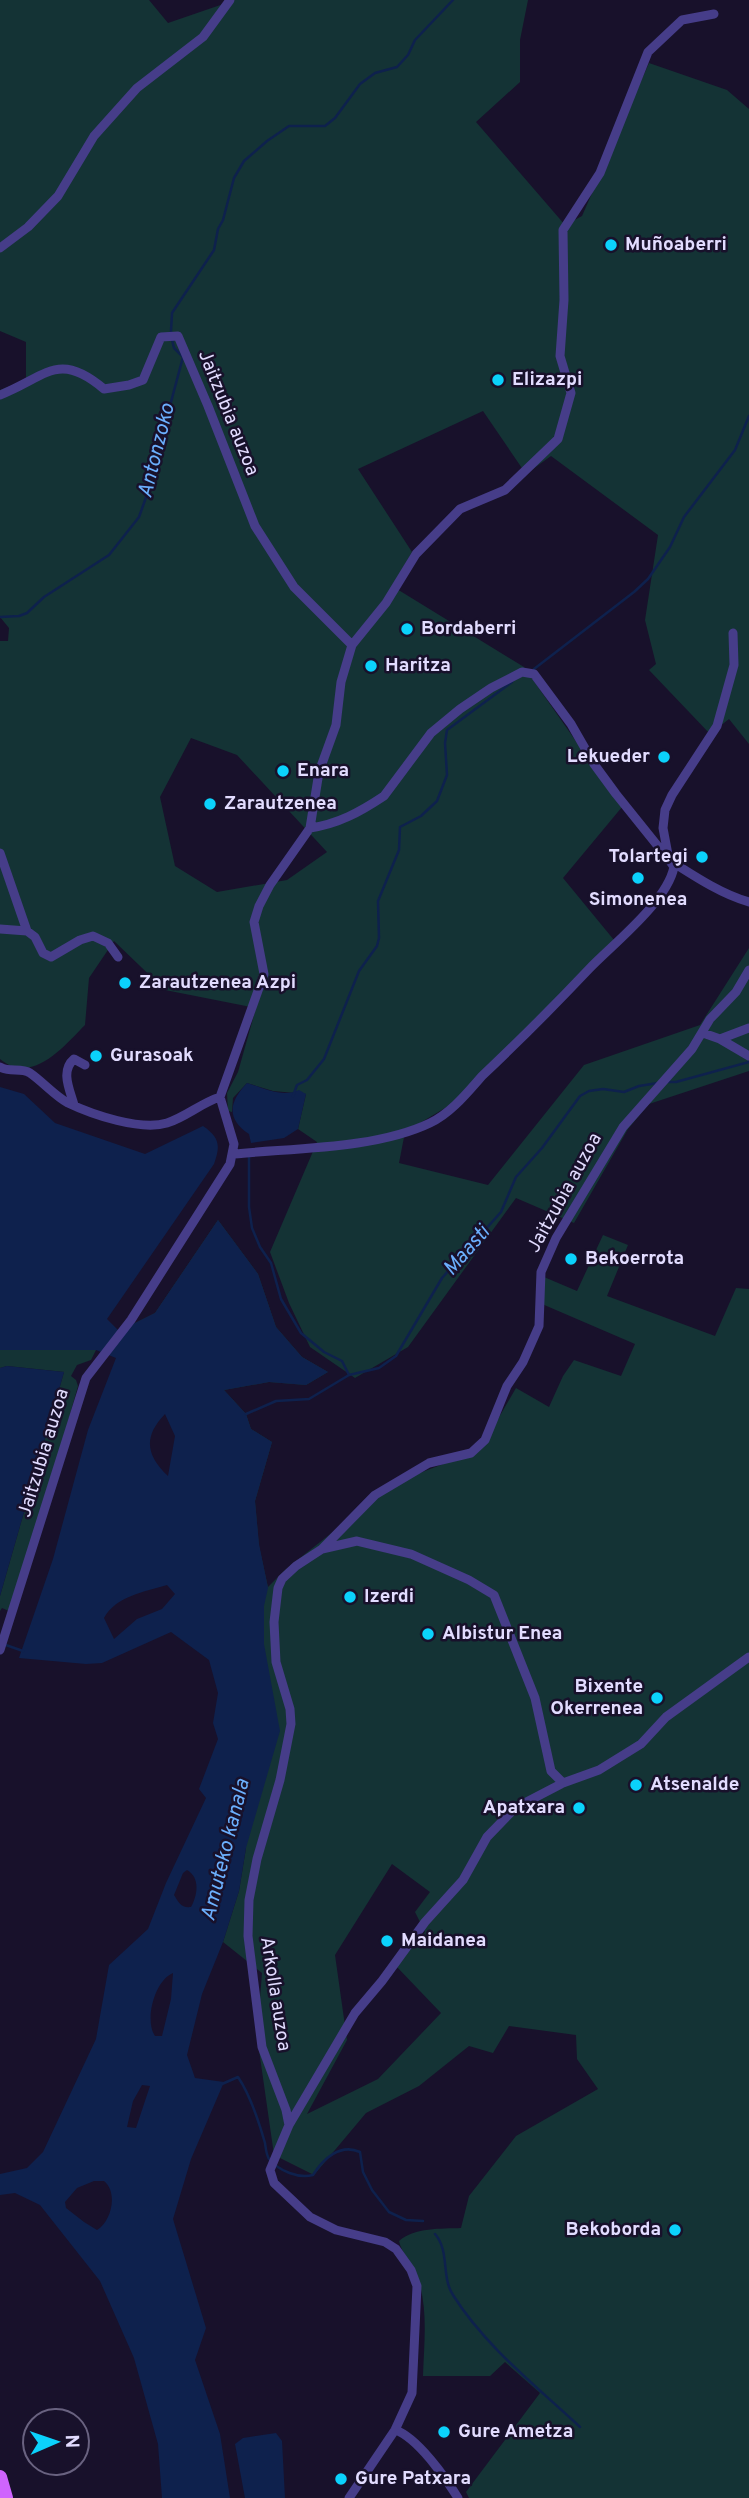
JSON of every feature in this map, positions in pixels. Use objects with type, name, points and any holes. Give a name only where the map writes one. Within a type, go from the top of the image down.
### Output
[{"type":"main road","points":[[0,2477],[6,2498]]},
{"type":"street","points":[[0,248],[28,227],[58,195],[94,136],[137,88],[203,37],[230,0]]},
{"type":"street","points":[[310,828],[331,825],[349,818],[384,796],[432,733],[470,702],[522,672],[534,674],[571,724],[594,764],[674,867],[672,877],[645,915],[464,1096],[432,1122],[397,1135],[360,1142],[234,1154],[234,1144],[220,1097],[264,974],[254,922],[258,906],[310,828],[319,772],[337,725],[341,682],[352,645],[386,603],[416,554],[460,509],[505,490],[558,439],[571,393],[560,356],[564,300],[563,230],[600,173],[648,52],[682,20],[714,14]]},
{"type":"street","name":"Jaitzubia auzoa","points":[[0,395],[33,378],[62,368],[85,373],[104,389],[130,386],[143,380],[161,337],[178,336],[255,526],[294,587],[352,645]]},
{"type":"street","points":[[733,633],[734,665],[717,726],[672,795],[665,810],[663,828],[669,860],[738,899],[749,902]]},
{"type":"street","points":[[0,853],[27,931]]},
{"type":"street","points":[[0,929],[27,931],[35,937],[43,953],[51,957],[80,940],[93,936],[108,943],[118,957]]},
{"type":"street","name":"Jaitzubia auzoa","points":[[322,1549],[375,1495],[429,1463],[471,1453],[485,1440],[507,1386],[523,1362],[539,1326],[541,1272],[556,1238],[623,1128],[692,1049],[710,1019],[736,992],[749,970]]},
{"type":"street","points":[[720,1039],[749,1028]]},
{"type":"street","points":[[703,1033],[748,1055]]},
{"type":"street","points":[[74,1105],[66,1078],[69,1063],[74,1059],[85,1065]]},
{"type":"street","points":[[0,1067],[4,1070],[27,1070],[66,1102],[141,1126],[166,1124],[205,1101],[220,1097]]},
{"type":"street","name":"Jaitzubia auzoa","points":[[0,1650],[83,1385],[131,1320],[234,1154]]},
{"type":"street","points":[[322,1549],[357,1541],[411,1553],[494,1595],[535,1698],[551,1770],[563,1783]]},
{"type":"street","name":"Arkolla auzoa","points":[[289,2125],[262,2047],[248,1936],[249,1900],[257,1859],[280,1780],[291,1724],[290,1709],[276,1661],[278,1588],[282,1579],[296,1566],[322,1549]]},
{"type":"street","points":[[349,2498],[395,2430],[412,2393],[416,2286],[411,2270],[396,2249],[385,2242],[336,2230],[310,2217],[274,2183],[270,2170],[289,2125],[355,2013],[425,1922],[463,1880],[487,1837],[515,1808],[563,1783],[599,1770],[641,1744],[666,1717],[749,1657]]},
{"type":"street","points":[[395,2430],[402,2432],[416,2445],[445,2477],[458,2498]]},
{"type":"green space","points":[[0,0],[149,0],[168,23],[235,0],[528,0],[520,40],[520,82],[476,122],[565,225],[582,216],[649,63],[727,90],[749,109],[749,744],[729,719],[710,734],[649,670],[656,664],[645,620],[658,535],[551,456],[526,474],[483,411],[358,469],[412,552],[392,586],[524,667],[622,807],[563,878],[614,940],[470,1093],[405,1132],[399,1163],[488,1185],[584,1065],[700,1025],[749,948],[749,1071],[649,1104],[628,1129],[574,1223],[516,1198],[408,1347],[355,1378],[310,1347],[289,1303],[270,1252],[317,1142],[298,1129],[306,1094],[273,1091],[247,1083],[233,1098],[232,1112],[228,1111],[227,1093],[238,1072],[256,1008],[165,990],[114,941],[89,978],[85,1025],[57,1052],[35,1066],[12,1066],[0,1059],[0,641],[8,641],[9,628],[0,617],[0,390],[26,380],[26,342],[0,331]],"holes":[[[191,738],[237,755],[327,852],[287,880],[217,892],[175,866],[160,797]]]},
{"type":"green space","points":[[218,1220],[258,1274],[276,1327],[302,1357],[328,1372],[306,1385],[269,1382],[224,1390],[246,1414],[251,1429],[272,1442],[255,1501],[259,1546],[268,1587],[286,1569],[396,1482],[480,1450],[516,1388],[549,1407],[563,1376],[574,1360],[621,1376],[635,1344],[542,1304],[544,1277],[577,1291],[603,1235],[628,1245],[607,1296],[715,1336],[736,1288],[749,1289],[749,2498],[469,2498],[466,2492],[540,2393],[505,2362],[490,2376],[423,2376],[425,2328],[422,2293],[417,2276],[399,2241],[420,2231],[461,2228],[469,2196],[516,2136],[598,2089],[577,2059],[576,2035],[509,2026],[493,2053],[469,2046],[419,2086],[366,2113],[314,2175],[274,2155],[257,2036],[262,1973],[223,1942],[239,1891],[246,1848],[198,1422],[119,1331],[155,1313]],"holes":[[[392,1864],[430,1892],[415,1912],[425,1932],[396,1966],[441,2013],[378,2079],[307,2114],[347,2040],[335,1955]]]},
{"type":"green space","points":[[0,1350],[96,1350],[91,1360],[77,1365],[71,1376],[78,1386],[36,1534],[9,1611],[2,1608],[0,1611],[0,1596],[64,1372],[7,1366],[0,1368]]},
{"type":"water","points":[[247,1083],[273,1091],[286,1093],[299,1090],[306,1094],[298,1129],[284,1138],[251,1143],[249,1134],[233,1116],[234,1103]]},
{"type":"water","name":"Amuteko kanala","points":[[0,1087],[24,1094],[55,1123],[145,1154],[203,1126],[217,1142],[214,1164],[107,1319],[119,1331],[155,1313],[218,1220],[258,1274],[276,1327],[302,1357],[328,1372],[306,1385],[269,1382],[224,1390],[246,1414],[251,1429],[272,1442],[255,1501],[259,1544],[268,1588],[264,1606],[264,1644],[280,1731],[246,1848],[239,1891],[223,1942],[202,1994],[187,2055],[195,2078],[224,2082],[191,2159],[173,2219],[206,2328],[195,2360],[220,2434],[230,2498],[162,2498],[158,2444],[134,2358],[100,2281],[40,2205],[15,2193],[0,2195],[0,2174],[27,2168],[43,2152],[96,2039],[109,1965],[148,1929],[166,1883],[206,1798],[199,1789],[218,1739],[213,1723],[218,1693],[209,1660],[171,1632],[102,1663],[19,1658],[53,1559],[88,1430],[116,1358],[96,1350],[0,1350]],"holes":[[[165,1414],[175,1436],[168,1476],[155,1461],[150,1446],[150,1438]],[[167,1585],[175,1594],[162,1609],[137,1619],[114,1639],[104,1618],[116,1605],[131,1596]],[[187,1870],[196,1882],[196,1893],[191,1907],[183,1906],[174,1895],[183,1873]],[[173,1973],[171,1999],[162,2036],[155,2036],[151,2020],[153,2001],[167,1977]],[[142,2085],[150,2086],[136,2128],[127,2127],[133,2101]],[[94,2181],[104,2181],[112,2199],[106,2220],[97,2230],[66,2208],[65,2202],[77,2188]]]},
{"type":"water","points":[[7,1366],[64,1372],[0,1596],[0,1368]]},
{"type":"water","points":[[276,2433],[282,2441],[285,2498],[245,2498],[235,2444],[243,2438]]},
{"type":"waterway","name":"Antonzoko","points":[[171,331],[172,313],[214,250],[234,178],[244,161],[289,126],[325,126],[335,118],[360,84],[375,73],[397,67],[408,55],[415,40],[453,0]]},
{"type":"waterway","name":"Antonzoko","points":[[0,617],[27,613],[44,597],[109,555],[139,517],[153,478],[161,424],[171,402],[183,357],[174,348],[172,340]]},
{"type":"waterway","points":[[534,669],[648,579],[670,547],[684,517],[735,450],[749,416]]},
{"type":"waterway","points":[[293,1096],[297,1085],[307,1080],[324,1059],[359,971],[377,946],[378,901],[399,850],[400,827],[421,816],[437,801],[447,775],[447,730],[512,682]]},
{"type":"waterway","name":"Maasti","points":[[668,1082],[749,1062]]},
{"type":"waterway","name":"Maasti","points":[[246,1414],[276,1401],[309,1399],[349,1375],[379,1368],[396,1356],[442,1278],[501,1212],[516,1177],[542,1148],[580,1096],[589,1091],[603,1089],[624,1092],[658,1083]]},
{"type":"waterway","points":[[249,1156],[249,1207],[252,1228],[271,1263],[281,1299],[301,1333],[324,1352],[342,1361],[349,1375]]},
{"type":"waterway","points":[[3,1644],[23,1651]]},
{"type":"waterway","points":[[222,2084],[238,2077],[254,2109],[268,2157],[278,2167],[296,2175],[308,2176],[313,2175],[322,2163],[339,2151],[360,2152],[363,2172],[372,2190],[389,2212],[406,2220],[423,2221]]},
{"type":"waterway","points":[[435,2234],[442,2248],[449,2288],[466,2314],[512,2365],[580,2427]]},
{"type":"place","name":"Muñoaberri","points":[[611,245]]},
{"type":"place","name":"Elizazpi","points":[[498,380]]},
{"type":"place","name":"Bordaberri","points":[[407,629]]},
{"type":"place","name":"Haritza","points":[[371,666]]},
{"type":"place","name":"Lekueder","points":[[664,757]]},
{"type":"place","name":"Enara","points":[[283,771]]},
{"type":"place","name":"Zarautzenea","points":[[210,804]]},
{"type":"place","name":"Tolartegi","points":[[702,857]]},
{"type":"place","name":"Simonenea","points":[[638,878]]},
{"type":"place","name":"Zarautzenea Azpi","points":[[125,983]]},
{"type":"place","name":"Gurasoak","points":[[96,1056]]},
{"type":"place","name":"Bekoerrota","points":[[571,1259]]},
{"type":"place","name":"Izerdi","points":[[350,1597]]},
{"type":"place","name":"Albistur Enea","points":[[428,1634]]},
{"type":"place","name":"Bixente Okerrenea","points":[[657,1698]]},
{"type":"place","name":"Atsenalde","points":[[636,1785]]},
{"type":"place","name":"Apatxara","points":[[579,1808]]},
{"type":"place","name":"Maidanea","points":[[387,1941]]},
{"type":"place","name":"Bekoborda","points":[[675,2230]]},
{"type":"place","name":"Gure Ametza","points":[[444,2432]]},
{"type":"place","name":"Gure Patxara","points":[[341,2479]]}]
